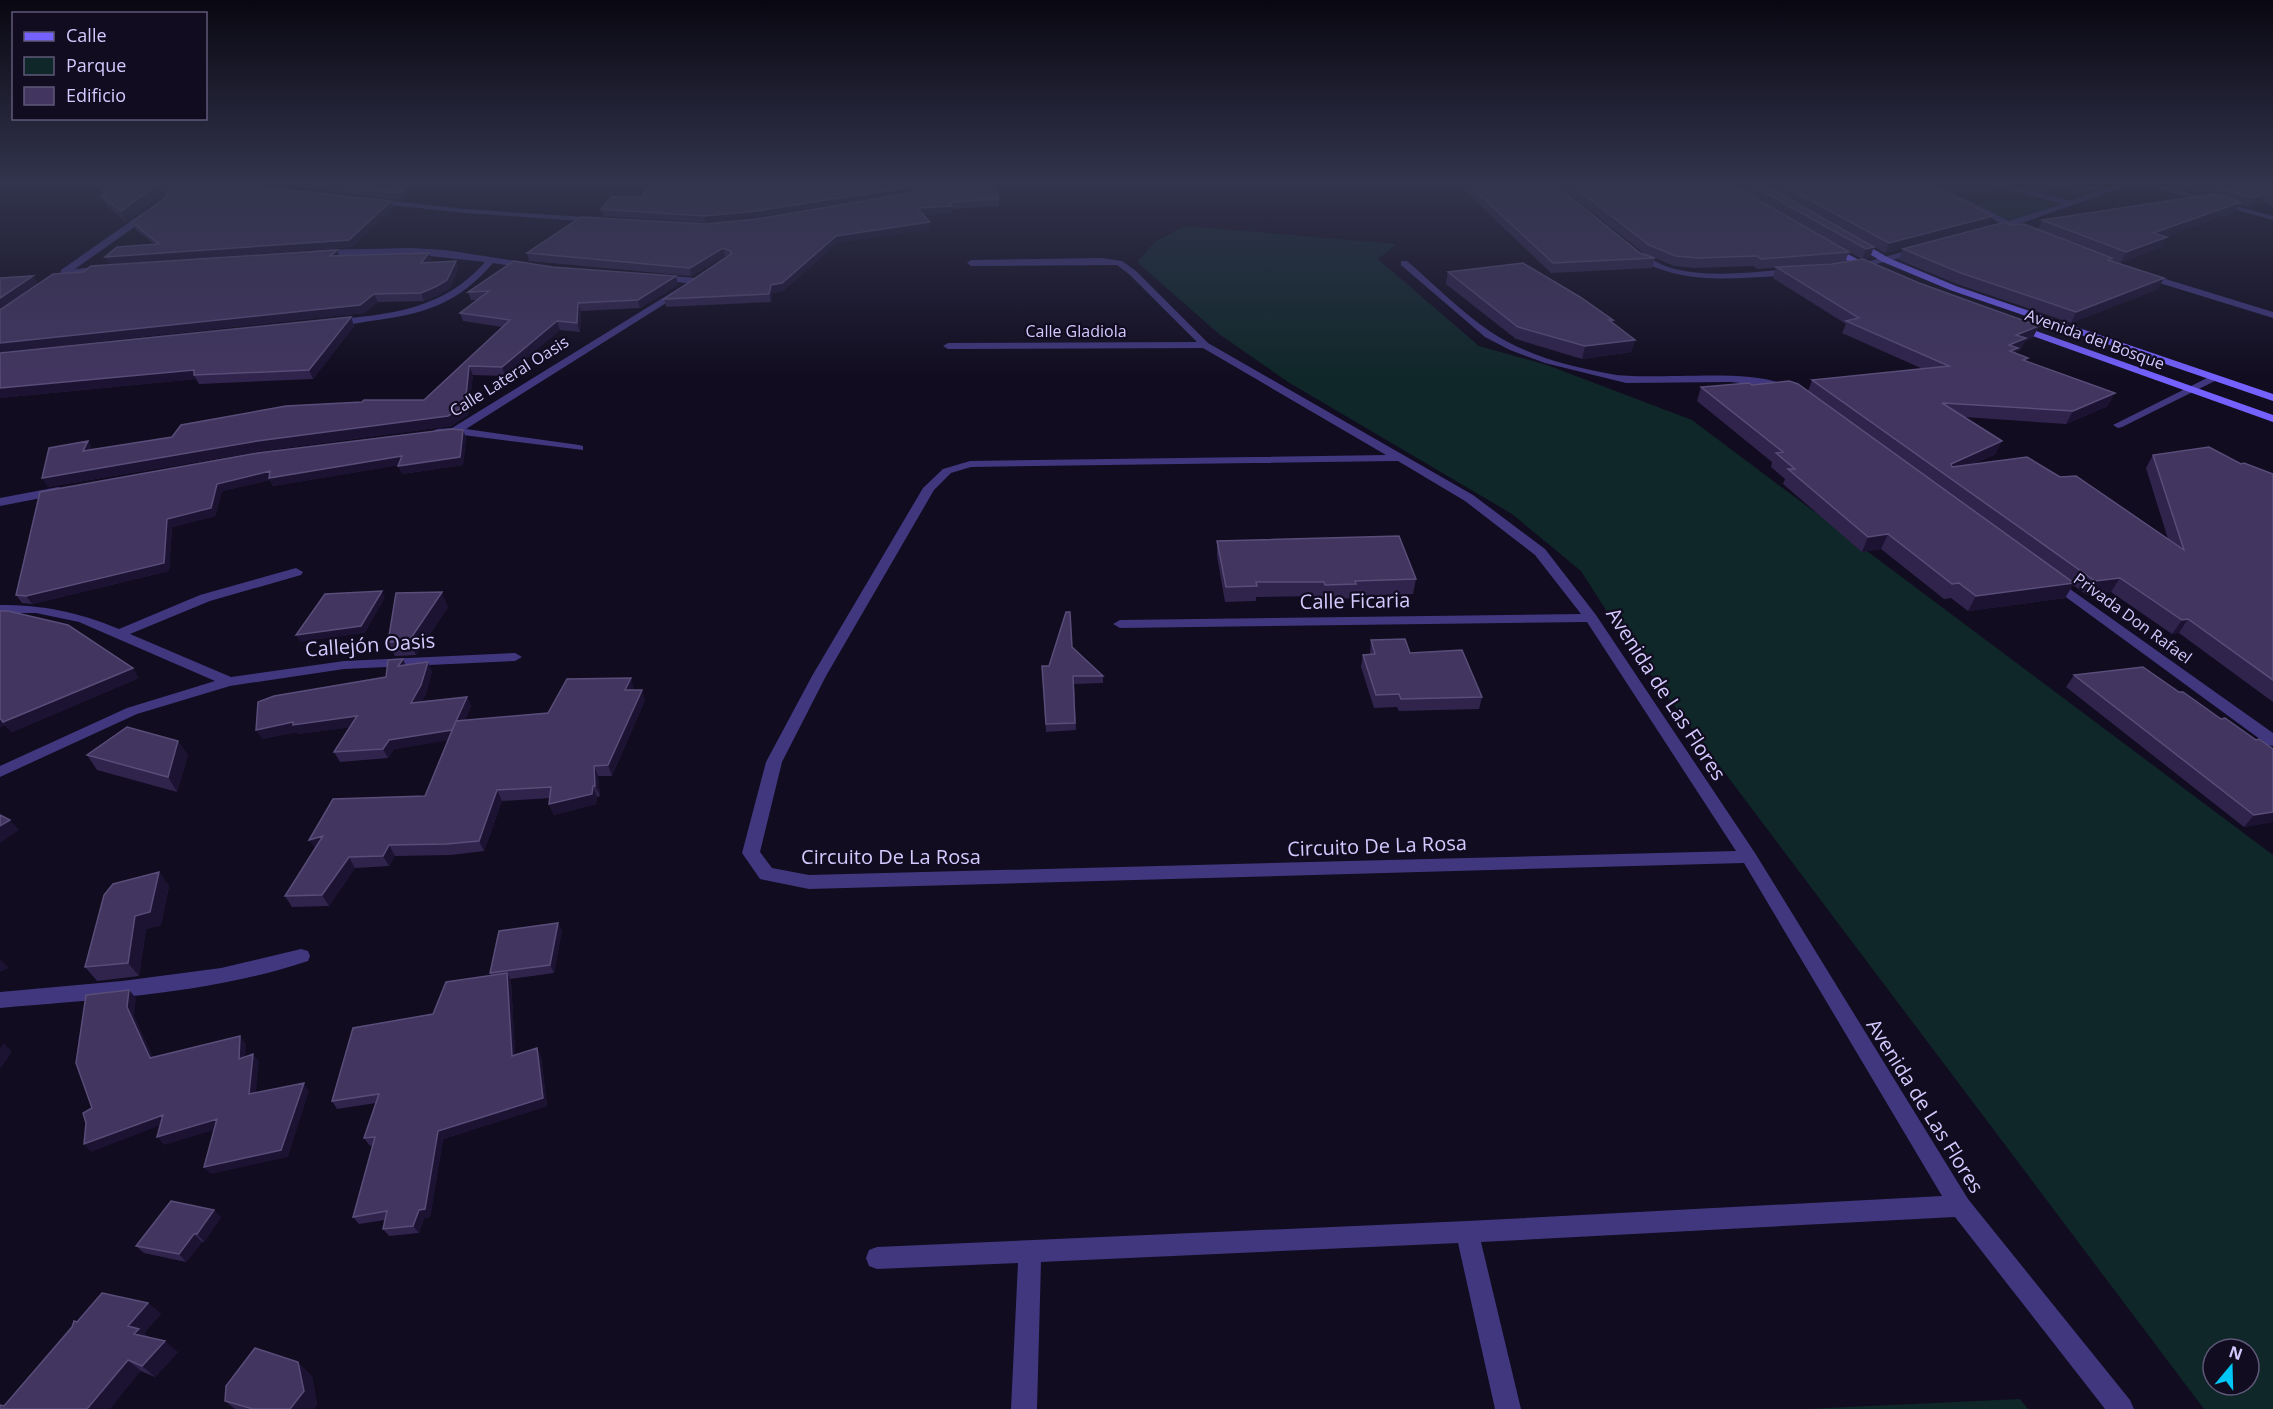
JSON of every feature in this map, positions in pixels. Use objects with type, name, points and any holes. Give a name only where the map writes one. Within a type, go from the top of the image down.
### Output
[{"type":"street","points":[[55,279],[99,248]]},
{"type":"street","points":[[1628,248],[1642,259],[1657,266],[1692,274],[1716,276],[1806,271]]},
{"type":"street","points":[[1831,248],[1880,273]]},
{"type":"street","name":"Avenida del Bosque","points":[[1865,248],[1886,260],[2015,311],[2273,398]]},
{"type":"street","points":[[1839,268],[1886,260],[1928,248]]},
{"type":"street","points":[[305,254],[411,250],[544,268]]},
{"type":"street","points":[[319,324],[378,318],[415,310],[444,299],[465,287],[490,261]]},
{"type":"street","name":"Avenida de Las Flores","points":[[971,264],[1102,261],[1119,263],[1133,273],[1205,345],[1469,498],[1540,552],[1591,618],[1749,857],[1960,1206],[2121,1409]]},
{"type":"street","points":[[1404,263],[1499,341],[1552,361],[1628,380],[1747,378],[1798,393]]},
{"type":"street","points":[[64,272],[121,268]]},
{"type":"street","points":[[2134,272],[2273,315]]},
{"type":"street","name":"Calle Lateral Oasis","points":[[428,434],[455,431],[701,277],[651,277]]},
{"type":"street","name":"Avenida del Bosque","points":[[2005,323],[2273,419]]},
{"type":"street","name":"Calle Gladiola","points":[[948,346],[1205,345]]},
{"type":"street","points":[[2118,424],[2213,378]]},
{"type":"street","points":[[455,431],[579,448]]},
{"type":"street","name":"Circuito De La Rosa","points":[[1398,458],[970,464],[947,471],[929,488],[819,676],[774,762],[751,853],[766,874],[809,882],[1749,857]]},
{"type":"street","points":[[0,502],[67,489]]},
{"type":"street","points":[[118,635],[149,619],[194,601],[296,572]]},
{"type":"street","name":"Privada Don Rafael","points":[[2040,572],[2273,741]]},
{"type":"street","points":[[0,609],[36,609],[71,616],[229,682]]},
{"type":"street","name":"Calle Ficaria","points":[[1120,624],[1591,618]]},
{"type":"street","name":"Callejón Oasis","points":[[0,772],[132,711],[229,682],[344,665],[514,657]]},
{"type":"street","points":[[0,1000],[122,989],[221,976],[301,956]]},
{"type":"street","points":[[877,1258],[1467,1232],[1960,1206]]},
{"type":"street","points":[[1467,1232],[1508,1409]]},
{"type":"street","points":[[1024,1409],[1030,1251]]},
{"type":"green space","points":[[1150,248],[1392,248],[1378,259],[1479,346],[1547,365],[1692,420],[2273,855],[2273,1409],[2204,1409],[1627,643],[1581,571],[1512,514],[1288,382],[1219,334],[1137,262]]},
{"type":"green space","points":[[2020,1399],[2028,1409],[1805,1409]]},
{"type":"building","points":[[116,248],[238,248],[105,257]]},
{"type":"building","points":[[535,248],[822,248],[782,283],[771,285],[769,294],[664,299],[731,254],[731,251],[723,248],[690,268],[527,253]]},
{"type":"building","points":[[1537,248],[1633,248],[1640,253],[1655,258],[1553,263]]},
{"type":"building","points":[[1656,248],[1842,248],[1849,252],[1761,259],[1757,256],[1698,258],[1676,256]]},
{"type":"building","points":[[2085,248],[2112,258],[2108,260],[2164,278],[2076,312],[1961,273],[1903,249]]},
{"type":"building","points":[[2115,248],[2138,248],[2126,252]]},
{"type":"building","points":[[337,250],[330,256],[429,253],[421,263],[456,261],[447,280],[437,286],[421,293],[374,294],[360,305],[0,343],[0,310],[53,274],[83,272],[91,266]]},
{"type":"building","points":[[1863,259],[1919,283],[2039,326],[2016,335],[2026,338],[2009,345],[2018,348],[2010,351],[2028,358],[2023,360],[2115,393],[2073,411],[1942,403],[2002,441],[1951,464],[1952,467],[2027,457],[2060,477],[2076,476],[2184,550],[2153,455],[2209,447],[2241,464],[2244,463],[2273,474],[2273,680],[2188,619],[2182,620],[2120,578],[2095,581],[1812,380],[1949,366],[1846,321],[1859,318],[1776,267],[1832,264]]},
{"type":"building","points":[[514,261],[552,267],[676,276],[638,300],[578,303],[577,323],[557,321],[502,367],[469,366],[465,406],[448,416],[257,441],[42,478],[49,448],[88,441],[83,451],[172,437],[181,425],[286,406],[362,402],[364,400],[424,400],[510,320],[460,313],[489,291],[468,292]]},
{"type":"building","points":[[1523,263],[1580,297],[1613,320],[1609,320],[1635,340],[1585,346],[1518,327],[1448,272]]},
{"type":"building","points":[[33,276],[0,298],[0,278]]},
{"type":"building","points":[[351,317],[309,370],[194,375],[194,370],[0,388],[0,353]]},
{"type":"building","points":[[1789,381],[1798,384],[2074,583],[1976,596],[1959,583],[1952,584],[1888,534],[1868,537],[1788,469],[1795,469],[1776,453],[1783,452],[1701,387]]},
{"type":"building","points":[[452,429],[463,430],[460,457],[398,466],[402,456],[269,478],[270,471],[217,484],[211,508],[167,519],[164,563],[26,596],[16,595],[40,492],[258,453]]},
{"type":"building","points":[[1399,536],[1416,579],[1355,581],[1356,584],[1325,585],[1324,582],[1256,582],[1257,586],[1226,587],[1217,541]]},
{"type":"building","points":[[382,591],[361,626],[296,635],[325,594]]},
{"type":"building","points":[[442,592],[409,641],[388,642],[396,593]]},
{"type":"building","points":[[0,611],[68,625],[133,668],[3,722],[0,718]]},
{"type":"building","points":[[1066,612],[1070,612],[1072,647],[1103,676],[1073,676],[1075,723],[1046,724],[1042,666],[1049,666]]},
{"type":"building","points":[[1405,639],[1410,653],[1462,650],[1482,697],[1401,699],[1399,694],[1376,695],[1363,655],[1375,654],[1371,640]]},
{"type":"building","points":[[403,659],[398,666],[428,662],[421,685],[411,703],[467,697],[452,730],[389,740],[383,749],[334,752],[357,716],[293,725],[293,722],[256,730],[258,702],[274,696],[386,677],[388,660]]},
{"type":"building","points":[[2143,667],[2221,719],[2225,718],[2273,749],[2273,812],[2254,815],[2074,675]]},
{"type":"building","points":[[631,678],[625,690],[642,690],[608,765],[594,766],[595,786],[593,786],[592,794],[549,804],[551,787],[497,790],[479,841],[389,845],[383,856],[349,857],[322,895],[285,896],[323,836],[309,840],[333,799],[425,796],[456,721],[548,713],[567,679]]},
{"type":"building","points":[[127,727],[178,741],[168,777],[87,755]]},
{"type":"building","points":[[0,815],[10,820],[0,826]]},
{"type":"building","points":[[159,872],[150,912],[135,916],[128,963],[85,967],[104,895],[113,884]]},
{"type":"building","points":[[558,923],[550,965],[490,973],[499,931]]},
{"type":"building","points":[[507,973],[512,1056],[537,1048],[543,1098],[438,1131],[425,1209],[419,1210],[413,1226],[383,1229],[387,1211],[353,1217],[375,1137],[364,1138],[379,1094],[332,1101],[353,1028],[433,1014],[446,982]]},
{"type":"building","points":[[129,990],[127,1007],[150,1058],[240,1036],[239,1059],[253,1054],[249,1094],[304,1083],[281,1150],[204,1167],[217,1119],[157,1137],[163,1115],[84,1144],[86,1123],[83,1113],[92,1108],[76,1063],[86,995]]},
{"type":"building","points":[[171,1201],[214,1210],[179,1254],[136,1246]]},
{"type":"building","points":[[102,1293],[148,1303],[128,1326],[139,1329],[134,1334],[165,1341],[142,1366],[128,1360],[87,1409],[0,1409],[0,1405],[4,1406],[72,1327],[74,1321],[77,1322]]},
{"type":"building","points":[[255,1348],[298,1362],[304,1391],[290,1409],[253,1409],[225,1401],[226,1386]]}]
